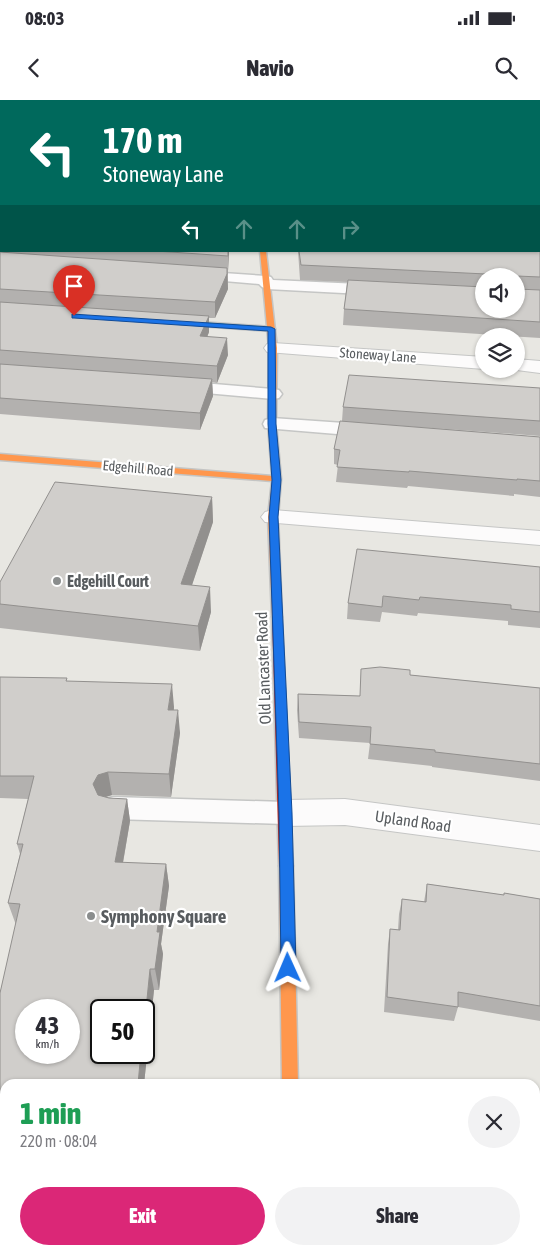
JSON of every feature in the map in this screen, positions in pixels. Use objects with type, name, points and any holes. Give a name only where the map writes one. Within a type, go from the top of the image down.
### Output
[{"type":"main road","name":"Old Lancaster Road","points":[[263,252],[273,348],[272,424],[277,480],[274,517],[285,813],[290,1079]]},
{"type":"main road","points":[[164,322],[271,329]]},
{"type":"main road","name":"Edgehill Road","points":[[0,457],[277,480]]},
{"type":"street","name":"Stoneway Lane","points":[[273,348],[475,362]]},
{"type":"street","points":[[525,366],[540,367]]},
{"type":"street","points":[[274,517],[540,538]]},
{"type":"street","name":"Upland Road","points":[[285,813],[345,812],[540,838]]},
{"type":"lane","points":[[183,274],[395,291]]},
{"type":"lane","points":[[157,385],[272,394]]},
{"type":"lane","points":[[272,424],[387,432]]},
{"type":"lane","points":[[113,808],[285,813]]},
{"type":"building","points":[[0,252],[227,268],[227,274],[215,302],[0,289]]},
{"type":"building","points":[[170,252],[228,252],[228,256]]},
{"type":"building","points":[[299,252],[540,252],[540,277],[525,276],[525,268],[475,268],[475,273],[301,265]]},
{"type":"building","points":[[348,280],[475,287],[475,318],[344,309]]},
{"type":"building","points":[[525,289],[540,290],[540,322],[480,318],[525,318]]},
{"type":"building","points":[[0,302],[209,316],[200,336],[227,338],[217,366],[0,350]]},
{"type":"building","points":[[0,364],[212,379],[200,413],[0,398]]},
{"type":"building","points":[[349,375],[540,388],[540,421],[343,407]]},
{"type":"building","points":[[340,421],[540,437],[540,481],[337,467],[340,450],[334,449]]},
{"type":"building","points":[[55,482],[212,497],[181,584],[210,587],[198,626],[0,604],[0,582]]},
{"type":"building","points":[[357,549],[540,567],[540,612],[511,609],[511,605],[420,597],[419,600],[383,596],[382,607],[348,603]]},
{"type":"building","points":[[380,667],[410,670],[410,675],[540,688],[540,764],[435,752],[435,750],[370,744],[371,727],[299,722],[298,694],[360,696],[361,669]]},
{"type":"building","name":"Symphony Square","points":[[0,677],[67,678],[66,681],[172,684],[168,710],[178,710],[169,774],[108,772],[98,775],[93,784],[98,795],[127,799],[115,862],[166,864],[157,932],[160,932],[155,969],[150,969],[147,999],[90,999],[90,1064],[140,1064],[138,1079],[0,1079],[0,993],[20,904],[8,903],[23,844],[17,844],[34,776],[0,776]]},
{"type":"building","points":[[427,884],[540,899],[540,1006],[458,992],[458,1007],[387,997],[390,929],[400,930],[402,899],[426,902]]},
{"type":"traffic: fast","points":[[173,322],[271,329]]},
{"type":"traffic: slow","points":[[263,252],[273,348],[272,424],[277,479],[273,517],[277,617]]},
{"type":"traffic: slow","points":[[0,457],[277,479]]},
{"type":"traffic: slow","points":[[286,866],[290,1079]]},
{"type":"traffic: jam","points":[[277,617],[286,866]]},
{"type":"place","name":"Edgehill Court","points":[[57,581]]},
{"type":"place","name":"Symphony Square","points":[[91,916]]},
{"type":"route","points":[[74,316],[271,329],[273,348],[272,424],[277,480],[274,517],[285,813],[288,968]]}]
